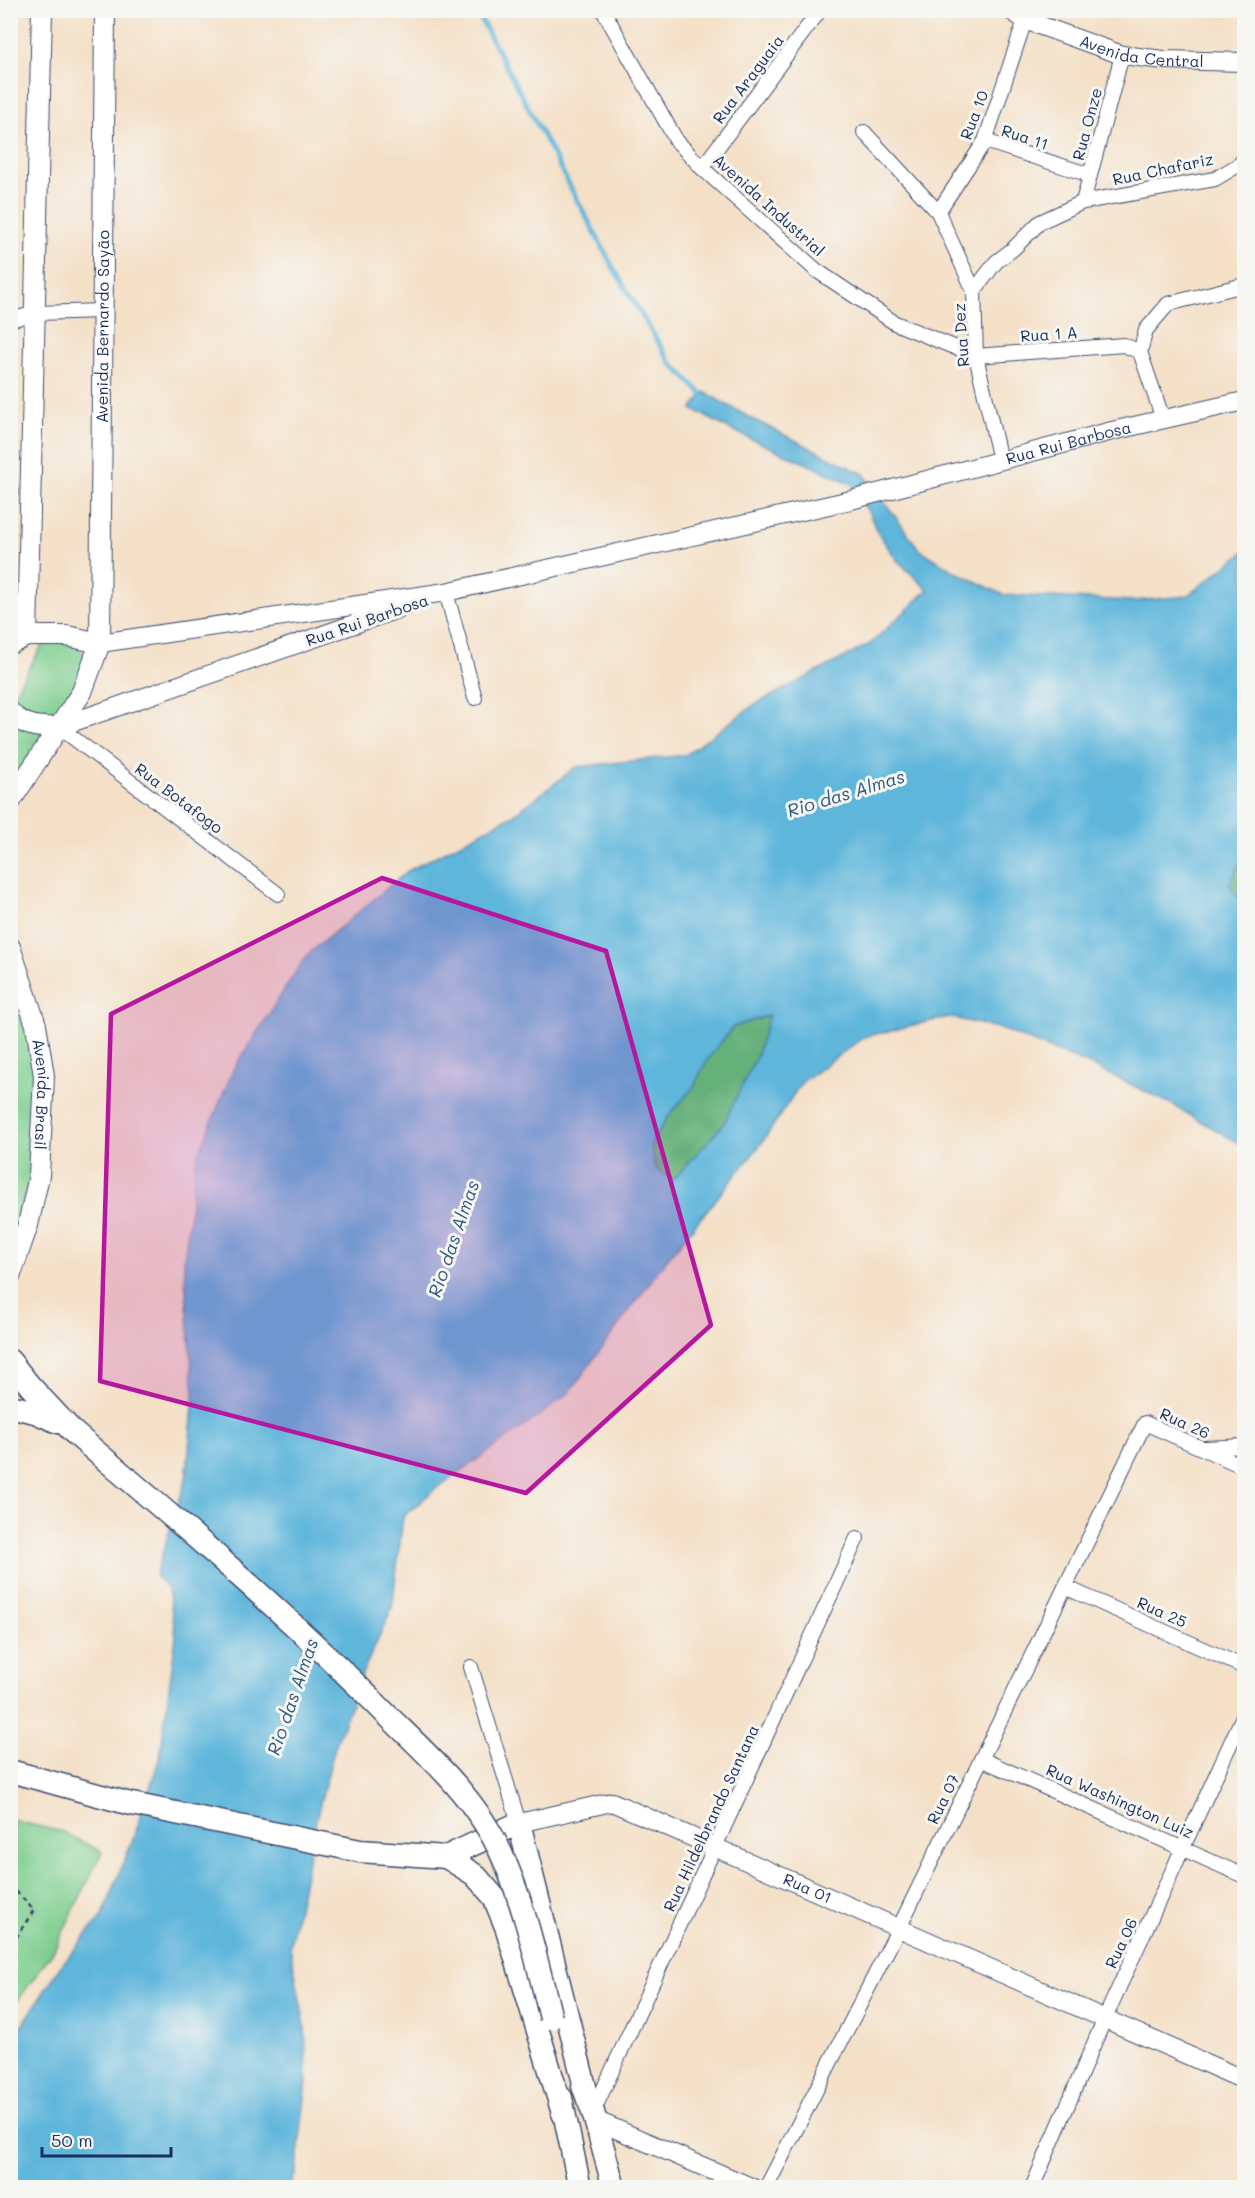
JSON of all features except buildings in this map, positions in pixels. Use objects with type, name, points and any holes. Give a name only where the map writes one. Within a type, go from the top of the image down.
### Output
[{"type":"main road","points":[[42,10],[36,313],[19,640],[67,636],[100,643]]},
{"type":"main road","name":"Avenida Bernardo Sayão","points":[[10,802],[82,692],[100,643],[105,10]]},
{"type":"main road","points":[[10,712],[15,718],[34,727],[59,727]]},
{"type":"main road","name":"Avenida Brasil","points":[[10,946],[36,1025],[44,1076],[39,1176],[28,1225],[10,1277]]},
{"type":"main road","points":[[10,1361],[69,1428],[262,1595],[338,1666],[468,1798],[501,1852],[524,1914],[553,2021],[557,2078],[580,2187]]},
{"type":"main road","points":[[10,1406],[35,1412],[69,1428]]},
{"type":"main road","name":"Rua 01","points":[[14,1772],[127,1803],[360,1851],[446,1857],[519,1823]]},
{"type":"main road","points":[[519,1823],[592,2110],[614,2187]]},
{"type":"main road","points":[[446,1857],[475,1875],[494,1897],[507,1929],[563,2114]]},
{"type":"main road","points":[[553,2021],[573,2058],[592,2110]]},
{"type":"street","name":"Avenida Industrial","points":[[603,10],[676,140],[702,168],[816,270],[895,323],[976,356]]},
{"type":"street","name":"Rua Araguaia","points":[[702,168],[820,10]]},
{"type":"street","name":"Avenida Central","points":[[1023,14],[1122,55],[1164,60],[1245,62]]},
{"type":"street","name":"Rua 10","points":[[938,213],[985,141],[1023,14]]},
{"type":"street","name":"Rua Onze","points":[[1083,202],[1122,55]]},
{"type":"street","name":"Rua Dez","points":[[864,132],[938,213],[974,291],[976,356],[1000,460]]},
{"type":"street","name":"Rua 11","points":[[985,141],[1090,175]]},
{"type":"street","name":"Rua Chafariz","points":[[974,291],[996,262],[1013,249],[1040,222],[1083,202],[1215,179],[1245,159]]},
{"type":"street","points":[[1163,419],[1140,352],[1146,330],[1168,304],[1245,285]]},
{"type":"street","points":[[10,320],[36,313],[103,311]]},
{"type":"street","name":"Rua 1 A","points":[[976,356],[1124,345],[1140,352]]},
{"type":"street","name":"Rua Rui Barbosa","points":[[100,643],[446,592],[851,501],[1000,460],[1245,401]]},
{"type":"street","points":[[446,592],[475,698]]},
{"type":"street","name":"Rua Rui Barbosa","points":[[59,727],[446,592]]},
{"type":"street","name":"Rua Botafogo","points":[[59,727],[278,894]]},
{"type":"street","name":"Rua 26","points":[[1145,1423],[1245,1467]]},
{"type":"street","name":"Rua 07","points":[[766,2187],[899,1928],[1145,1423]]},
{"type":"street","points":[[1200,1448],[1245,1446]]},
{"type":"street","name":"Rua Hildelbrando Santana","points":[[592,2110],[716,1848],[857,1538]]},
{"type":"street","name":"Rua 25","points":[[1065,1587],[1245,1667]]},
{"type":"street","points":[[471,1667],[519,1823]]},
{"type":"street","name":"Rua 06","points":[[1032,2187],[1105,2018],[1245,1714]]},
{"type":"street","name":"Rua Washington Luiz","points":[[981,1759],[1245,1876]]},
{"type":"street","name":"Rua 01","points":[[519,1823],[612,1802],[1245,2079]]},
{"type":"street","points":[[592,2110],[753,2187]]},
{"type":"path","points":[[10,1885],[34,1910],[10,1947]]},
{"type":"highlighted area","points":[[382,878],[606,951],[711,1325],[526,1493],[100,1381],[111,1014]]},
{"type":"green space","points":[[46,639],[77,647],[88,658],[79,690],[48,722],[22,719],[11,699]]},
{"type":"green space","points":[[10,719],[49,734],[10,796]]},
{"type":"green space","points":[[1244,862],[1244,906],[1229,885],[1239,864]]},
{"type":"green space","points":[[10,975],[32,1038],[36,1081],[34,1140],[28,1185],[10,1250]]},
{"type":"green space","points":[[770,1015],[757,1055],[723,1125],[673,1180],[655,1168],[651,1144],[669,1115],[693,1088],[707,1060],[733,1027]]},
{"type":"green space","points":[[11,1820],[63,1832],[102,1852],[54,1950],[11,2010]]},
{"type":"water","name":"Rio das Almas","points":[[704,392],[752,419],[864,474],[919,549],[952,570],[1004,595],[1134,601],[1187,596],[1244,552],[1244,862],[1239,865],[1229,885],[1244,906],[1244,1146],[1173,1105],[1093,1066],[998,1028],[948,1017],[864,1037],[801,1083],[761,1144],[664,1263],[569,1393],[433,1491],[403,1517],[392,1608],[362,1674],[335,1747],[318,1811],[290,1946],[305,2026],[307,2081],[296,2172],[290,2187],[11,2188],[11,2043],[60,1967],[103,1915],[136,1831],[160,1757],[176,1636],[168,1589],[155,1576],[186,1480],[194,1396],[184,1263],[196,1160],[233,1070],[306,956],[408,871],[515,814],[576,767],[685,755],[754,705],[870,644],[928,590],[898,561],[877,532],[852,484],[729,429],[692,409]],"holes":[[[769,1015],[757,1055],[723,1125],[673,1180],[655,1168],[651,1144],[669,1115],[693,1088],[707,1060],[733,1027]]]},
{"type":"waterway","points":[[476,10],[614,269],[670,362],[707,399]]}]
